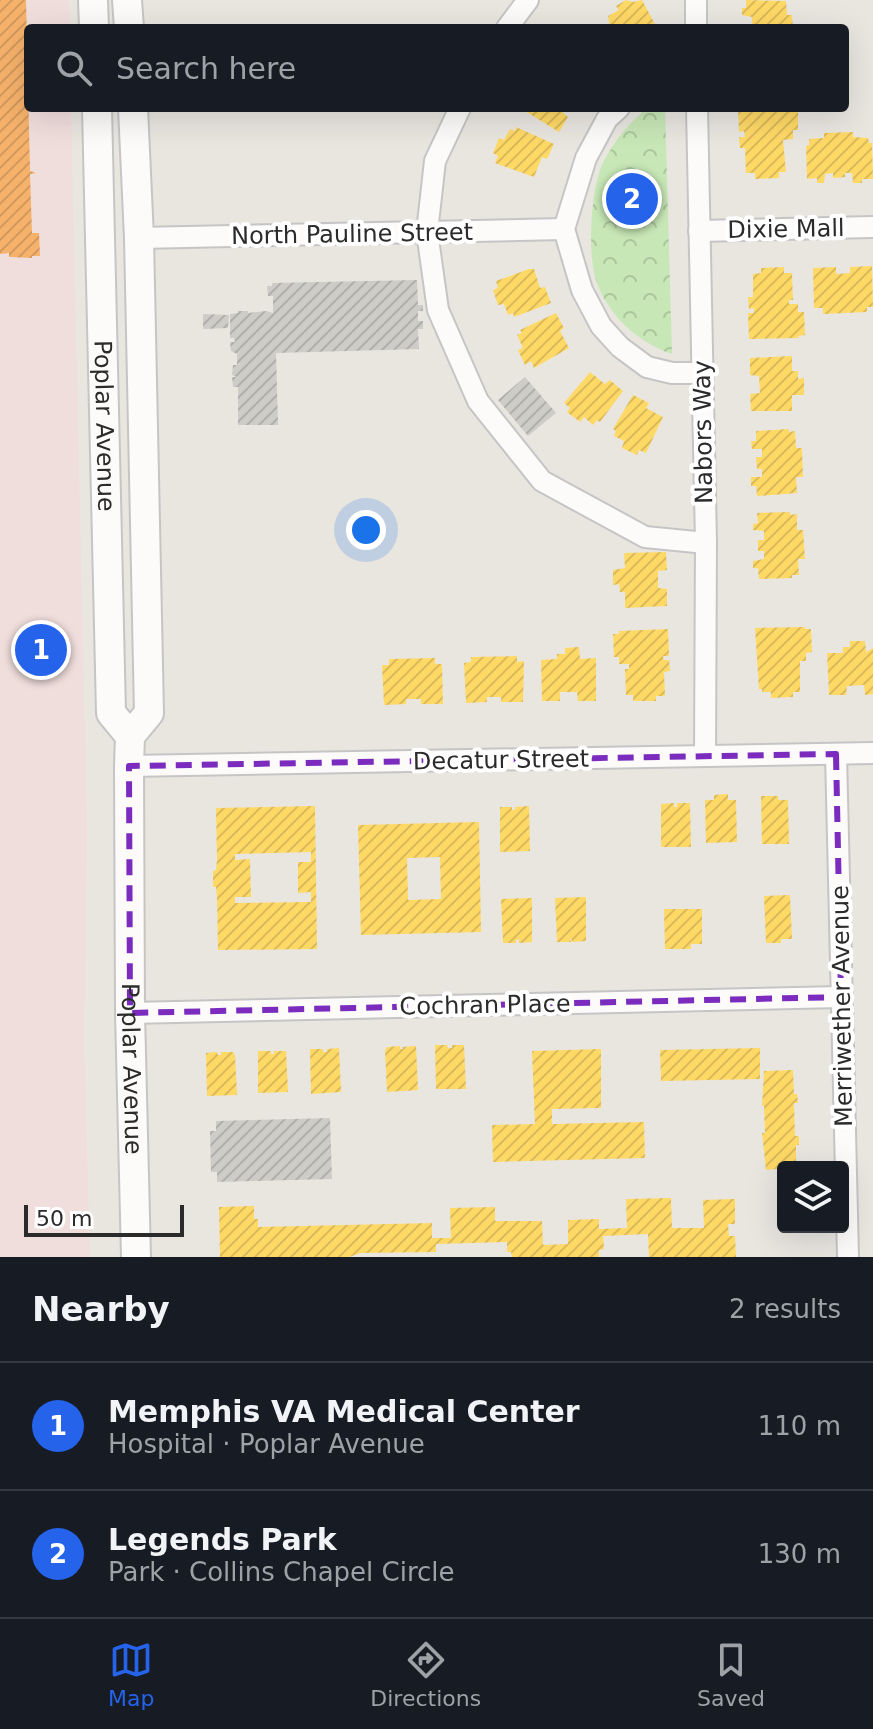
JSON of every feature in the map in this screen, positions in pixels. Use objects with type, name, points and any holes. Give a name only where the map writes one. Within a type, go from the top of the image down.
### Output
[{"type":"main road","points":[[93,0],[94,24]]},
{"type":"main road","points":[[127,0],[129,24]]},
{"type":"main road","name":"Poplar Avenue","points":[[97,112],[111,713],[130,736]]},
{"type":"main road","name":"Poplar Avenue","points":[[133,112],[139,238],[149,713],[130,736],[129,766],[130,1013],[136,1257]]},
{"type":"street","points":[[510,24],[528,0]]},
{"type":"street","points":[[696,0],[696,24]]},
{"type":"street","points":[[458,112],[435,161],[427,232],[438,310],[478,401],[542,481],[645,537],[706,543]]},
{"type":"street","points":[[615,112],[607,119],[586,158],[564,229],[582,290],[601,326],[620,347],[647,367],[672,373],[702,373]]},
{"type":"street","name":"Nabors Way","points":[[697,112],[706,543],[705,756]]},
{"type":"street","name":"Dixie Mall","points":[[699,231],[873,227]]},
{"type":"street","name":"North Pauline Street","points":[[139,238],[564,229]]},
{"type":"street","name":"Decatur Street","points":[[129,766],[873,753]]},
{"type":"street","name":"Merriwether Avenue","points":[[836,754],[848,1257]]},
{"type":"street","name":"Cochran Place","points":[[130,1013],[841,997]]},
{"type":"highlighted area","points":[[836,754],[841,997],[130,1013],[129,766]]},
{"type":"shaded area","points":[[0,0],[69,0],[70,24],[24,24],[24,112],[71,112],[87,830],[84,1041],[90,1257],[0,1257]]},
{"type":"green space","points":[[643,112],[665,112],[672,354],[647,343],[625,326],[601,292],[593,268],[591,238],[598,176],[611,149]]},
{"type":"building: Homes","points":[[626,0],[642,0],[655,24],[609,24],[608,16],[619,10],[616,6]]},
{"type":"building: Homes","points":[[746,0],[786,1],[787,15],[792,15],[793,24],[752,24],[752,17],[742,15],[742,8],[746,8]]},
{"type":"building: Homes","points":[[527,112],[564,112],[568,117],[559,132]]},
{"type":"building: Homes","points":[[738,112],[798,112],[798,130],[793,130],[793,139],[783,140],[786,172],[779,172],[779,178],[755,179],[755,173],[746,173],[745,148],[740,148],[739,137],[745,137],[744,131],[739,132]]},
{"type":"building: Homes","points":[[516,127],[554,144],[547,159],[542,157],[534,177],[495,163],[498,156],[493,153],[499,138],[504,140],[510,129],[515,131]]},
{"type":"building: Homes","points":[[853,132],[853,137],[868,138],[872,143],[873,179],[853,183],[852,173],[833,178],[833,173],[825,174],[824,183],[817,183],[817,178],[807,179],[806,146],[809,139],[824,138],[824,133]]},
{"type":"building: Homes","points":[[872,266],[873,307],[867,307],[867,312],[823,314],[823,308],[814,308],[813,268],[836,267],[836,274],[850,273],[850,267]]},
{"type":"building: Homes","points":[[784,267],[784,273],[792,273],[793,300],[789,300],[789,304],[798,304],[798,312],[804,312],[805,335],[799,338],[749,339],[748,313],[754,313],[754,308],[749,309],[748,297],[753,297],[753,274],[761,273],[761,268]]},
{"type":"building: Homes","points":[[534,269],[540,288],[545,287],[551,303],[514,317],[513,313],[508,315],[504,304],[498,305],[493,290],[498,288],[496,281]]},
{"type":"building: Homes","points":[[556,313],[564,328],[560,331],[569,348],[534,368],[531,361],[525,365],[518,350],[523,348],[517,335],[522,333],[520,330]]},
{"type":"building: Homes","points":[[792,356],[792,371],[798,371],[798,379],[804,378],[804,395],[792,395],[792,411],[751,411],[750,394],[760,393],[759,376],[750,375],[750,358]]},
{"type":"building: Homes","points":[[590,372],[605,384],[610,380],[623,391],[600,422],[597,420],[593,425],[584,417],[580,422],[567,412],[570,408],[564,403]]},
{"type":"building: Homes","points":[[633,395],[649,403],[646,408],[663,417],[646,453],[639,450],[637,455],[622,448],[624,441],[614,436],[616,431],[613,429]]},
{"type":"building: Homes","points":[[789,429],[789,432],[795,431],[796,448],[802,448],[803,477],[796,477],[797,493],[757,496],[756,486],[751,486],[751,477],[762,477],[762,469],[757,469],[756,457],[762,457],[762,449],[752,449],[751,441],[756,441],[756,431]]},
{"type":"building: Homes","points":[[790,512],[790,515],[797,514],[797,530],[803,530],[805,559],[798,559],[799,575],[759,579],[758,568],[753,568],[753,561],[764,559],[764,551],[758,551],[758,540],[764,540],[764,531],[753,530],[753,524],[758,523],[757,513]]},
{"type":"building: Homes","points":[[666,552],[667,570],[658,571],[658,588],[667,589],[667,606],[625,608],[625,592],[620,592],[619,584],[613,585],[613,570],[625,568],[624,553]]},
{"type":"building: Homes","points":[[755,628],[811,629],[812,652],[806,653],[806,661],[800,661],[800,692],[793,692],[793,697],[771,698],[771,692],[759,689]]},
{"type":"building: Homes","points":[[668,629],[669,656],[663,656],[664,660],[669,660],[670,671],[664,672],[665,696],[656,696],[656,701],[633,701],[633,695],[626,695],[625,669],[629,669],[629,664],[619,664],[619,657],[614,657],[613,634],[619,634],[619,631]]},
{"type":"building: Homes","points":[[850,641],[865,641],[866,652],[873,648],[873,694],[865,695],[864,685],[847,686],[846,695],[829,695],[827,653],[843,653],[843,647],[850,647]]},
{"type":"building: Homes","points":[[579,647],[580,659],[596,658],[596,701],[578,701],[577,692],[560,692],[560,701],[542,701],[541,660],[557,659],[557,654],[565,654],[565,648]]},
{"type":"building: Homes","points":[[517,656],[517,662],[524,661],[523,702],[501,702],[501,697],[487,697],[487,702],[466,703],[464,663],[471,662],[471,657]]},
{"type":"building: Homes","points":[[435,658],[435,664],[442,664],[443,704],[421,704],[421,699],[406,699],[406,704],[384,705],[382,665],[389,665],[389,659]]},
{"type":"building: Homes","points":[[728,794],[728,800],[736,800],[737,842],[706,843],[705,800],[714,800],[714,795]]},
{"type":"building: Homes","points":[[761,796],[778,796],[778,800],[788,800],[789,844],[762,844]]},
{"type":"building: Homes","points":[[674,803],[677,807],[677,803],[690,803],[691,847],[661,847],[661,804]]},
{"type":"building: Homes","points":[[315,806],[317,949],[218,950],[217,898],[216,887],[213,887],[217,860],[216,808]],"holes":[[[311,852],[311,862],[298,862],[298,893],[311,892],[311,902],[235,903],[235,897],[251,897],[250,859],[235,860],[235,854]]]},
{"type":"building: Homes","points":[[529,806],[530,851],[500,852],[500,807],[515,810],[515,807]]},
{"type":"building: Homes","points":[[479,822],[481,932],[361,935],[358,825]],"holes":[[[440,857],[441,899],[408,900],[407,858]]]},
{"type":"building: Homes","points":[[790,895],[792,939],[766,943],[764,896]]},
{"type":"building: Homes","points":[[586,897],[586,941],[573,942],[570,938],[571,942],[557,942],[555,898]]},
{"type":"building: Homes","points":[[532,898],[532,942],[519,943],[519,939],[516,943],[503,943],[501,899]]},
{"type":"building: Homes","points":[[664,909],[702,909],[702,944],[691,944],[691,949],[665,949]]},
{"type":"building: Homes","points":[[435,1045],[452,1048],[452,1045],[464,1045],[466,1089],[436,1089]]},
{"type":"building: Homes","points":[[400,1046],[403,1049],[416,1046],[418,1090],[387,1092],[385,1050]]},
{"type":"building: Homes","points":[[339,1048],[341,1092],[311,1094],[310,1049],[327,1052],[327,1049]]},
{"type":"building: Homes","points":[[760,1048],[760,1079],[661,1081],[660,1050]]},
{"type":"building: Homes","points":[[601,1049],[601,1108],[552,1109],[552,1124],[644,1122],[645,1158],[493,1162],[492,1125],[535,1124],[532,1051]]},
{"type":"building: Homes","points":[[258,1051],[274,1054],[274,1051],[286,1051],[288,1092],[258,1093]]},
{"type":"building: Homes","points":[[217,1052],[218,1055],[233,1052],[235,1055],[237,1095],[207,1096],[206,1053]]},
{"type":"building: Homes","points":[[793,1070],[794,1094],[797,1094],[798,1103],[794,1103],[795,1136],[799,1136],[796,1161],[777,1161],[777,1169],[766,1170],[762,1133],[765,1133],[762,1106],[764,1071]]},
{"type":"building: Homes","points":[[671,1198],[672,1228],[704,1228],[703,1200],[735,1199],[735,1224],[728,1224],[729,1236],[735,1236],[736,1257],[649,1257],[648,1234],[603,1236],[604,1249],[599,1250],[599,1257],[512,1257],[511,1252],[507,1252],[507,1242],[436,1244],[436,1252],[361,1253],[349,1257],[220,1257],[219,1207],[254,1206],[254,1219],[258,1219],[258,1227],[432,1223],[432,1238],[451,1238],[450,1208],[495,1207],[495,1221],[542,1221],[543,1245],[568,1244],[568,1220],[599,1219],[599,1229],[627,1228],[626,1199]]},
{"type":"building: Health","points":[[0,0],[26,0],[24,112],[29,112],[30,171],[36,173],[30,174],[32,233],[39,233],[40,256],[9,257],[9,253],[0,254]]},
{"type":"building: Other","points":[[417,280],[418,305],[423,305],[423,311],[418,311],[418,321],[423,321],[423,329],[418,329],[419,349],[276,353],[278,425],[238,425],[238,387],[233,387],[232,377],[237,377],[232,375],[233,365],[237,365],[237,354],[231,351],[230,342],[235,342],[234,338],[230,338],[230,314],[238,311],[273,313],[273,296],[268,296],[267,286],[272,286],[272,283]]},
{"type":"building: Other","points":[[203,314],[229,315],[228,328],[203,329]]},
{"type":"building: Other","points":[[525,377],[556,413],[528,436],[498,400]]},
{"type":"building: Other","points":[[330,1118],[332,1179],[217,1182],[217,1172],[211,1172],[210,1131],[216,1131],[216,1121]]},
{"type":"place","name":"Legends Park","points":[[632,199]]},
{"type":"place","name":"Memphis VA Medical Center","points":[[41,650]]}]
